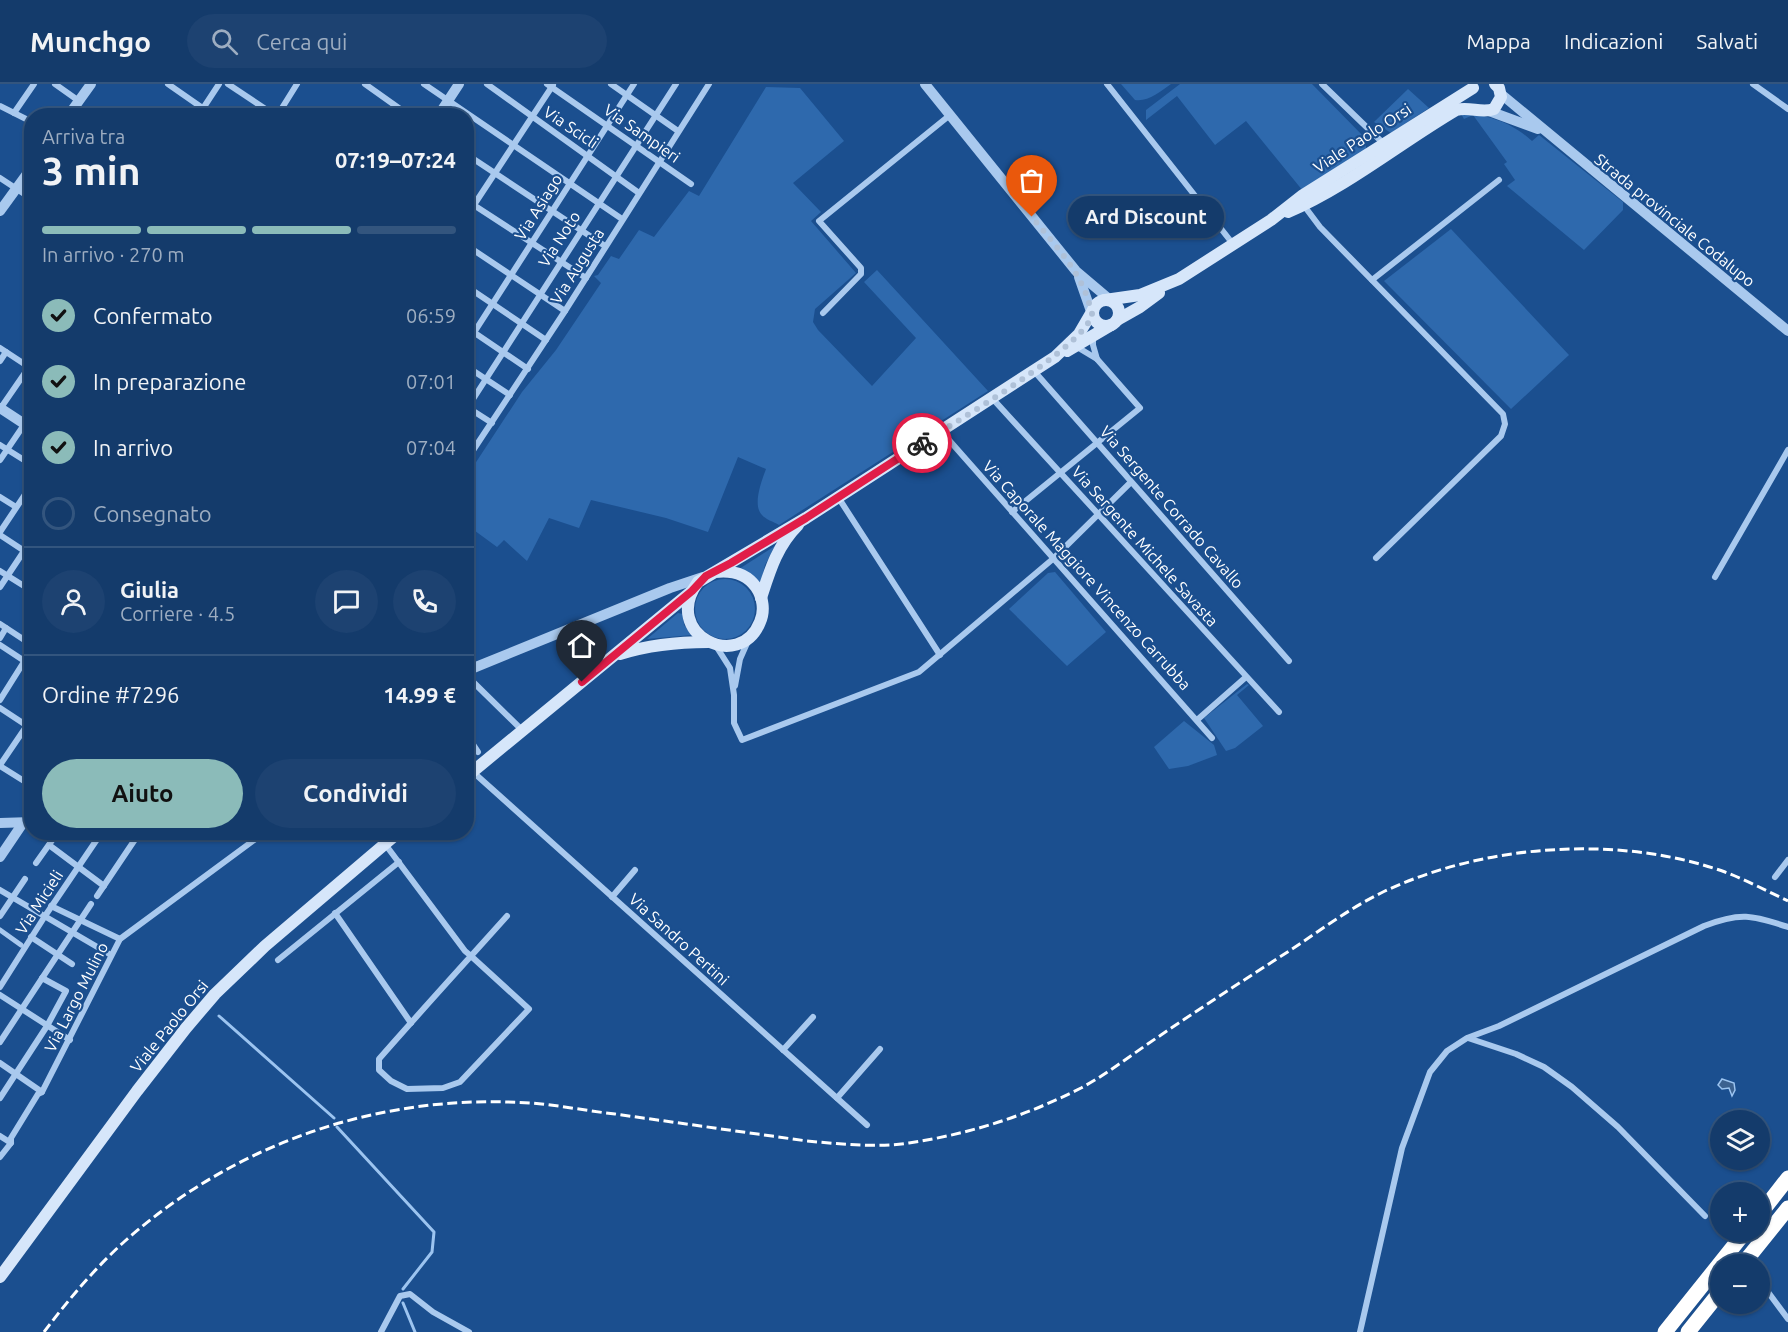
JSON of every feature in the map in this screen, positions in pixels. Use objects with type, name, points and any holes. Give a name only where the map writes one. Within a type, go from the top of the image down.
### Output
[{"type":"highway","points":[[1770,1201],[1788,1178]]},
{"type":"highway","points":[[1751,1254],[1788,1208]]},
{"type":"highway","points":[[1665,1332],[1737,1242]]},
{"type":"highway","points":[[1688,1332],[1710,1304]]},
{"type":"main road","name":"Viale Paolo Orsi","points":[[1172,283],[1301,202],[1383,143],[1475,86]]},
{"type":"main road","points":[[1475,86],[1471,99],[1483,110],[1498,105],[1499,88]]},
{"type":"main road","name":"Viale Paolo Orsi","points":[[1301,202],[1344,181],[1460,108],[1483,110]]},
{"type":"main road","points":[[474,765],[523,731],[687,598],[710,574],[806,518],[1055,357],[1080,334],[1097,303],[1153,291],[1172,283]]},
{"type":"main road","points":[[1055,357],[1094,337],[1172,283]]},
{"type":"main road","points":[[1108,299],[1119,312],[1114,322]]},
{"type":"main road","points":[[1093,313],[1101,325],[1114,322]]},
{"type":"main road","points":[[613,656],[642,647],[679,642],[734,645],[751,636],[762,618],[761,598],[772,564],[782,544],[806,518]]},
{"type":"main road","points":[[710,574],[727,571],[738,573],[756,587],[761,598]]},
{"type":"main road","points":[[687,598],[688,616],[692,627],[699,636],[711,644]]},
{"type":"main road","name":"Viale Paolo Orsi","points":[[0,1276],[137,1091],[215,994],[265,946],[390,840]]},
{"type":"street","points":[[14,113],[34,84]]},
{"type":"street","points":[[55,84],[79,101]]},
{"type":"street","points":[[74,108],[91,84]]},
{"type":"street","points":[[168,84],[203,108],[219,84]]},
{"type":"street","points":[[228,84],[264,108]]},
{"type":"street","points":[[281,108],[297,84]]},
{"type":"street","points":[[365,84],[399,108]]},
{"type":"street","points":[[424,84],[459,108]]},
{"type":"street","points":[[443,108],[459,84]]},
{"type":"street","name":"Via Scicli","points":[[487,84],[639,193]]},
{"type":"street","points":[[611,84],[678,131]]},
{"type":"street","name":"Via Asiago","points":[[474,333],[634,84]]},
{"type":"street","name":"Via Noto","points":[[474,398],[676,84]]},
{"type":"street","name":"Via Augusta","points":[[474,449],[528,369],[709,84]]},
{"type":"street","points":[[926,84],[1076,271],[1108,299]]},
{"type":"street","points":[[1107,84],[1234,244]]},
{"type":"street","points":[[1322,84],[1383,143],[1392,143],[1422,125],[1443,117]]},
{"type":"street","points":[[1752,84],[1788,109]]},
{"type":"street","points":[[551,85],[474,205],[586,278]]},
{"type":"street","name":"Via Sampieri","points":[[551,85],[691,184]]},
{"type":"street","name":"Strada provinciale Codalupo","points":[[1499,88],[1544,131],[1788,331]]},
{"type":"street","points":[[0,106],[24,118]]},
{"type":"street","points":[[1483,110],[1544,131]]},
{"type":"street","points":[[823,314],[861,274],[861,268],[819,221],[950,115]]},
{"type":"street","points":[[474,118],[622,219]]},
{"type":"street","points":[[1344,181],[1356,168],[1379,154],[1383,150],[1383,143]]},
{"type":"street","points":[[474,160],[605,246]]},
{"type":"street","points":[[0,178],[24,194]]},
{"type":"street","points":[[0,211],[24,178]]},
{"type":"street","points":[[1372,280],[1499,180]]},
{"type":"street","points":[[1301,202],[1320,227],[1503,414],[1505,424],[1501,436],[1376,558]]},
{"type":"street","points":[[474,250],[565,310]]},
{"type":"street","points":[[1076,271],[1093,313]]},
{"type":"street","points":[[474,291],[546,340]]},
{"type":"street","points":[[474,333],[528,369]]},
{"type":"street","points":[[1094,337],[1093,345],[1097,359]]},
{"type":"street","points":[[1012,512],[1140,408],[1097,359],[1077,347]]},
{"type":"street","points":[[0,361],[3,350],[24,364]]},
{"type":"street","points":[[474,371],[510,395]]},
{"type":"street","name":"Via Sergente Corrado Cavallo","points":[[1034,371],[1289,661]]},
{"type":"street","points":[[24,376],[0,409],[24,424]]},
{"type":"street","name":"Via Sergente Michele Savasta","points":[[992,398],[1279,712]]},
{"type":"street","points":[[474,412],[492,423]]},
{"type":"street","points":[[0,460],[24,431]]},
{"type":"street","name":"Via Caporale Maggiore Vincenzo Carrubba","points":[[941,431],[1212,738]]},
{"type":"street","points":[[0,445],[24,460]]},
{"type":"street","points":[[1715,577],[1788,450]]},
{"type":"street","points":[[711,644],[723,655],[730,668],[734,695],[734,723],[742,740],[919,672],[1054,558],[1131,482]]},
{"type":"street","points":[[0,587],[24,551],[0,533],[24,496]]},
{"type":"street","points":[[0,497],[16,507]]},
{"type":"street","points":[[838,497],[940,655]]},
{"type":"street","points":[[0,571],[24,586]]},
{"type":"street","points":[[474,670],[670,588],[710,574]]},
{"type":"street","points":[[670,588],[687,598]]},
{"type":"street","points":[[0,638],[3,626],[24,641]]},
{"type":"street","points":[[734,695],[740,659],[751,636]]},
{"type":"street","points":[[0,645],[24,661],[0,699]]},
{"type":"street","points":[[1197,720],[1246,677]]},
{"type":"street","points":[[474,681],[523,731]]},
{"type":"street","points":[[0,708],[24,724]]},
{"type":"street","points":[[24,734],[0,766],[24,781]]},
{"type":"street","name":"Via Sandro Pertini","points":[[474,765],[612,897],[867,1125]]},
{"type":"street","points":[[0,823],[24,822]]},
{"type":"street","points":[[0,857],[24,826]]},
{"type":"street","points":[[36,863],[52,840]]},
{"type":"street","name":"Via Micieli","points":[[0,987],[51,906],[97,840]]},
{"type":"street","points":[[97,896],[135,840]]},
{"type":"street","name":"Via Largo Mulino","points":[[0,1157],[11,1143],[11,1138],[32,1103],[42,1092],[120,939],[255,840]]},
{"type":"street","points":[[385,844],[471,956],[529,1008],[460,1082],[443,1088],[407,1089],[391,1081],[380,1070],[379,1059],[411,1023],[471,956],[507,916]]},
{"type":"street","points":[[49,845],[104,886]]},
{"type":"street","points":[[1775,877],[1788,860]]},
{"type":"street","points":[[278,960],[399,862]]},
{"type":"street","points":[[612,897],[635,870]]},
{"type":"street","points":[[0,916],[25,879]]},
{"type":"street","points":[[0,890],[111,955]]},
{"type":"street","points":[[0,1042],[91,904]]},
{"type":"street","points":[[51,906],[120,939]]},
{"type":"street","points":[[335,913],[411,1023]]},
{"type":"street","points":[[1360,1332],[1402,1148],[1430,1072],[1447,1051],[1467,1038],[1499,1026],[1720,920],[1734,916],[1755,916],[1788,927]]},
{"type":"street","points":[[0,930],[21,945]]},
{"type":"street","points":[[31,937],[72,964]]},
{"type":"street","points":[[0,1098],[47,1026],[66,991],[42,978]]},
{"type":"street","points":[[0,995],[70,1040]]},
{"type":"street","points":[[783,1050],[813,1017]]},
{"type":"street","points":[[1467,1038],[1516,1054],[1544,1067],[1572,1087],[1618,1127],[1705,1216]]},
{"type":"street","points":[[837,1098],[880,1048]]},
{"type":"street","points":[[0,1063],[42,1092]]},
{"type":"street","points":[[0,1136],[11,1143]]},
{"type":"street","points":[[381,1332],[400,1296],[410,1294],[433,1312],[469,1332]]},
{"type":"street","points":[[1770,1296],[1788,1319]]},
{"type":"shaded area","points":[[1121,84],[1171,84],[1154,96],[1135,100]]},
{"type":"shaded area","points":[[1180,84],[1312,84],[1366,139],[1366,150],[1303,191],[1246,121],[1215,145],[1177,96],[1146,120],[1146,110]]},
{"type":"shaded area","points":[[766,87],[800,88],[844,141],[793,183],[821,212],[811,221],[856,273],[815,309],[813,322],[872,386],[916,338],[864,282],[877,270],[988,391],[779,525],[763,516],[759,511],[759,492],[766,469],[738,457],[708,532],[666,518],[591,500],[579,528],[549,518],[527,561],[504,540],[497,547],[474,530],[474,465],[522,392],[556,350],[601,283],[594,276],[598,275],[611,256],[619,259],[639,230],[654,237],[689,191],[699,196]]},
{"type":"shaded area","points":[[1408,89],[1429,108],[1391,133],[1374,122]]},
{"type":"shaded area","points":[[1460,112],[1499,120],[1532,141],[1539,135],[1623,202],[1623,210],[1584,250],[1507,186],[1515,180],[1504,164],[1507,162],[1473,115],[1464,119]]},
{"type":"shaded area","points":[[1451,229],[1569,355],[1511,409],[1384,281]]},
{"type":"shaded area","points":[[775,546],[765,565],[760,586],[739,569]]},
{"type":"shaded area","points":[[1055,572],[1106,632],[1067,666],[1009,609],[1048,573]]},
{"type":"shaded area","points":[[719,579],[731,579],[742,584],[750,592],[755,609],[753,621],[742,634],[731,639],[719,639],[708,634],[700,626],[695,615],[695,603],[700,592],[708,584]]},
{"type":"shaded area","points":[[678,613],[683,614],[684,625],[692,635],[647,639]]},
{"type":"shaded area","points":[[1247,684],[1249,685],[1237,695],[1263,726],[1235,748],[1226,751],[1204,718]]},
{"type":"shaded area","points":[[1184,721],[1214,745],[1217,755],[1188,766],[1169,769],[1154,747]]},
{"type":"shaded area","points":[[1722,1079],[1734,1083],[1735,1090],[1732,1096],[1729,1088],[1722,1089],[1718,1085]]},
{"type":"waterway","points":[[219,1016],[334,1118]]},
{"type":"waterway","points":[[337,1127],[434,1232],[432,1252],[403,1289]]},
{"type":"waterway","points":[[403,1303],[415,1332]]},
{"type":"railway","points":[[44,1332],[103,1262],[168,1206],[215,1176],[263,1151],[314,1131],[366,1116],[420,1106],[474,1102],[530,1103],[807,1141],[871,1145],[909,1143],[953,1135],[997,1123],[1081,1088],[1357,906],[1420,876],[1462,864],[1506,855],[1551,850],[1596,849],[1641,852],[1684,860],[1725,872],[1788,901]]},
{"type":"way so far","points":[[922,443],[1055,357],[1080,334],[1089,320],[1092,313],[1086,292],[1076,271],[1032,217]]},
{"type":"place","name":"Ard Discount","points":[[1032,217]]},
{"type":"route","points":[[582,682],[692,591],[706,576],[806,518],[922,443]]}]
